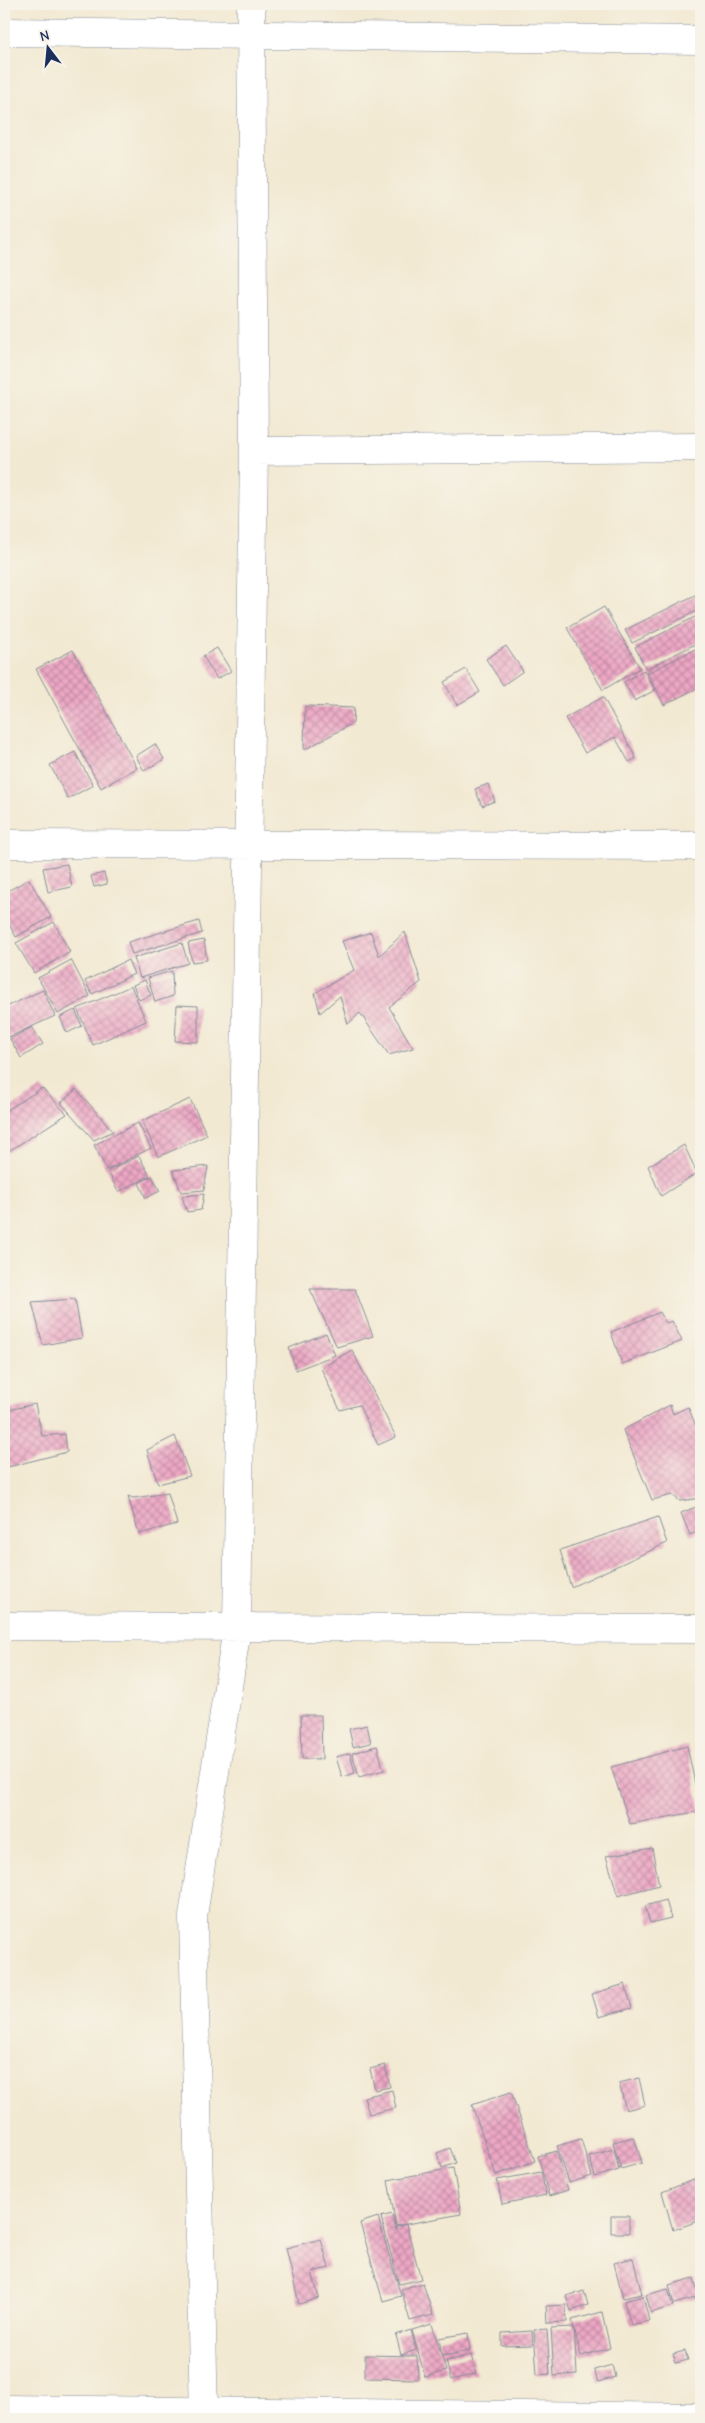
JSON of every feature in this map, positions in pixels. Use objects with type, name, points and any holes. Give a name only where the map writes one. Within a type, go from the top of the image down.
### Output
[{"type":"street","points":[[204,2415],[194,1916],[237,1628],[250,845],[254,451],[251,4]]},
{"type":"street","points":[[4,32],[701,40]]},
{"type":"street","points":[[254,451],[701,447]]},
{"type":"street","points":[[4,844],[701,846]]},
{"type":"street","points":[[4,1626],[701,1629]]},
{"type":"street","points":[[4,2409],[204,2415],[701,2417]]},
{"type":"building","points":[[701,592],[701,609],[632,643],[625,630]]},
{"type":"building","points":[[604,607],[640,668],[603,690],[567,628]]},
{"type":"building","points":[[701,614],[701,641],[646,669],[635,647]]},
{"type":"building","points":[[506,646],[523,671],[503,685],[486,659]]},
{"type":"building","points":[[701,646],[701,686],[664,705],[648,673]]},
{"type":"building","points":[[217,648],[231,671],[217,679],[203,656]]},
{"type":"building","points":[[73,650],[137,768],[101,788],[36,669]]},
{"type":"building","points":[[466,669],[480,692],[457,705],[444,682]]},
{"type":"building","points":[[644,670],[655,690],[635,701],[624,682]]},
{"type":"building","points":[[603,697],[636,758],[629,762],[615,737],[585,753],[565,718]]},
{"type":"building","points":[[305,706],[354,708],[353,723],[304,750]]},
{"type":"building","points":[[155,744],[164,759],[144,771],[136,756]]},
{"type":"building","points":[[75,752],[93,785],[68,799],[50,765]]},
{"type":"building","points":[[488,784],[495,801],[482,806],[475,789]]},
{"type":"building","points":[[67,864],[72,887],[48,892],[43,868]]},
{"type":"building","points":[[104,873],[107,884],[94,887],[91,876]]},
{"type":"building","points":[[29,879],[51,917],[16,937],[4,915],[4,893]]},
{"type":"building","points":[[199,921],[202,933],[132,954],[128,942]]},
{"type":"building","points":[[54,922],[70,952],[34,973],[16,943]]},
{"type":"building","points":[[371,932],[379,956],[405,932],[421,982],[389,1007],[413,1048],[389,1055],[360,1013],[348,1024],[340,996],[320,1013],[315,993],[354,970],[342,941]]},
{"type":"building","points":[[204,940],[207,960],[192,962],[188,943]]},
{"type":"building","points":[[182,943],[188,963],[140,978],[134,958]]},
{"type":"building","points":[[71,960],[90,996],[58,1014],[38,978]]},
{"type":"building","points":[[128,960],[134,974],[92,994],[85,981]]},
{"type":"building","points":[[172,971],[173,996],[155,1002],[148,978]]},
{"type":"building","points":[[145,980],[151,995],[139,1000],[133,985]]},
{"type":"building","points":[[131,986],[146,1021],[93,1045],[77,1009]]},
{"type":"building","points":[[43,990],[55,1016],[7,1038],[4,1030],[4,1008]]},
{"type":"building","points":[[177,1005],[198,1006],[198,1042],[175,1041]]},
{"type":"building","points":[[75,1010],[82,1026],[67,1033],[60,1017]]},
{"type":"building","points":[[32,1027],[43,1044],[21,1058],[10,1039]]},
{"type":"building","points":[[42,1088],[67,1114],[4,1154],[4,1112]]},
{"type":"building","points":[[76,1089],[113,1131],[94,1140],[61,1103]]},
{"type":"building","points":[[190,1099],[207,1135],[158,1157],[142,1121]]},
{"type":"building","points":[[138,1123],[151,1148],[107,1170],[94,1145]]},
{"type":"building","points":[[684,1145],[697,1173],[661,1196],[648,1166]]},
{"type":"building","points":[[139,1156],[150,1176],[118,1192],[108,1171]]},
{"type":"building","points":[[208,1166],[204,1190],[181,1192],[173,1170]]},
{"type":"building","points":[[152,1176],[160,1191],[146,1198],[139,1183]]},
{"type":"building","points":[[204,1194],[201,1210],[187,1212],[182,1196]]},
{"type":"building","points":[[310,1289],[355,1289],[373,1336],[337,1347]]},
{"type":"building","points":[[75,1299],[82,1338],[43,1345],[32,1302]]},
{"type":"building","points":[[660,1312],[666,1323],[672,1321],[682,1341],[622,1364],[611,1332]]},
{"type":"building","points":[[326,1333],[335,1355],[296,1370],[289,1348]]},
{"type":"building","points":[[352,1350],[396,1437],[378,1445],[359,1405],[340,1410],[321,1368]]},
{"type":"building","points":[[35,1404],[42,1436],[65,1434],[67,1452],[4,1468],[4,1411]]},
{"type":"building","points":[[670,1405],[673,1414],[688,1407],[696,1426],[701,1423],[701,1498],[680,1501],[672,1495],[652,1500],[623,1430]]},
{"type":"building","points":[[175,1436],[190,1476],[158,1484],[147,1450]]},
{"type":"building","points":[[168,1493],[177,1524],[139,1534],[128,1496],[133,1498]]},
{"type":"building","points":[[701,1505],[701,1530],[690,1535],[681,1513]]},
{"type":"building","points":[[658,1517],[667,1543],[571,1587],[560,1550]]},
{"type":"building","points":[[301,1715],[321,1715],[322,1759],[302,1759]]},
{"type":"building","points":[[367,1725],[371,1743],[353,1747],[349,1729]]},
{"type":"building","points":[[377,1746],[384,1770],[359,1777],[352,1753]]},
{"type":"building","points":[[687,1746],[701,1811],[630,1824],[611,1767]]},
{"type":"building","points":[[350,1753],[355,1773],[342,1777],[336,1757]]},
{"type":"building","points":[[652,1848],[659,1885],[618,1896],[606,1856]]},
{"type":"building","points":[[666,1900],[671,1918],[650,1923],[645,1906]]},
{"type":"building","points":[[625,1984],[632,2008],[599,2017],[592,1994]]},
{"type":"building","points":[[385,2065],[390,2087],[375,2090],[370,2069]]},
{"type":"building","points":[[639,2078],[645,2105],[626,2110],[619,2083]]},
{"type":"building","points":[[392,2090],[396,2108],[369,2114],[364,2097]]},
{"type":"building","points":[[511,2092],[535,2161],[496,2175],[472,2105]]},
{"type":"building","points":[[634,2137],[642,2163],[621,2169],[613,2142]]},
{"type":"building","points":[[581,2139],[592,2176],[569,2183],[557,2146]]},
{"type":"building","points":[[450,2148],[456,2163],[442,2168],[437,2153]]},
{"type":"building","points":[[614,2149],[619,2170],[595,2177],[589,2156]]},
{"type":"building","points":[[557,2151],[568,2190],[549,2196],[538,2156]]},
{"type":"building","points":[[453,2168],[461,2214],[396,2226],[388,2180]]},
{"type":"building","points":[[541,2172],[546,2195],[502,2204],[497,2180]]},
{"type":"building","points":[[701,2177],[701,2220],[673,2230],[662,2192]]},
{"type":"building","points":[[392,2214],[396,2230],[396,2227],[406,2224],[421,2279],[399,2284],[381,2217]]},
{"type":"building","points":[[611,2216],[629,2216],[629,2233],[611,2233]]},
{"type":"building","points":[[378,2217],[401,2296],[383,2301],[360,2223]]},
{"type":"building","points":[[321,2239],[329,2268],[312,2272],[319,2298],[299,2304],[286,2248]]},
{"type":"building","points":[[633,2258],[642,2294],[623,2298],[614,2263]]},
{"type":"building","points":[[694,2278],[699,2297],[674,2304],[669,2285]]},
{"type":"building","points":[[423,2283],[433,2315],[410,2321],[401,2289]]},
{"type":"building","points":[[668,2289],[673,2306],[651,2313],[646,2295]]},
{"type":"building","points":[[584,2291],[588,2305],[571,2311],[566,2296]]},
{"type":"building","points":[[643,2296],[649,2321],[631,2325],[624,2301]]},
{"type":"building","points":[[566,2305],[567,2322],[547,2323],[546,2306]]},
{"type":"building","points":[[602,2312],[610,2348],[581,2356],[572,2320]]},
{"type":"building","points":[[432,2324],[446,2371],[425,2377],[412,2330]]},
{"type":"building","points":[[574,2327],[577,2374],[554,2376],[551,2328]]},
{"type":"building","points":[[547,2329],[550,2374],[537,2375],[534,2330]]},
{"type":"building","points":[[411,2330],[416,2350],[401,2355],[396,2335]]},
{"type":"building","points":[[532,2331],[533,2345],[502,2346],[502,2333]]},
{"type":"building","points":[[468,2333],[470,2351],[442,2356],[439,2338]]},
{"type":"building","points":[[685,2351],[688,2360],[676,2363],[673,2354]]},
{"type":"building","points":[[365,2355],[417,2356],[418,2379],[365,2378]]},
{"type":"building","points":[[471,2355],[476,2374],[451,2380],[446,2361]]},
{"type":"building","points":[[612,2365],[615,2377],[598,2382],[594,2370]]}]
